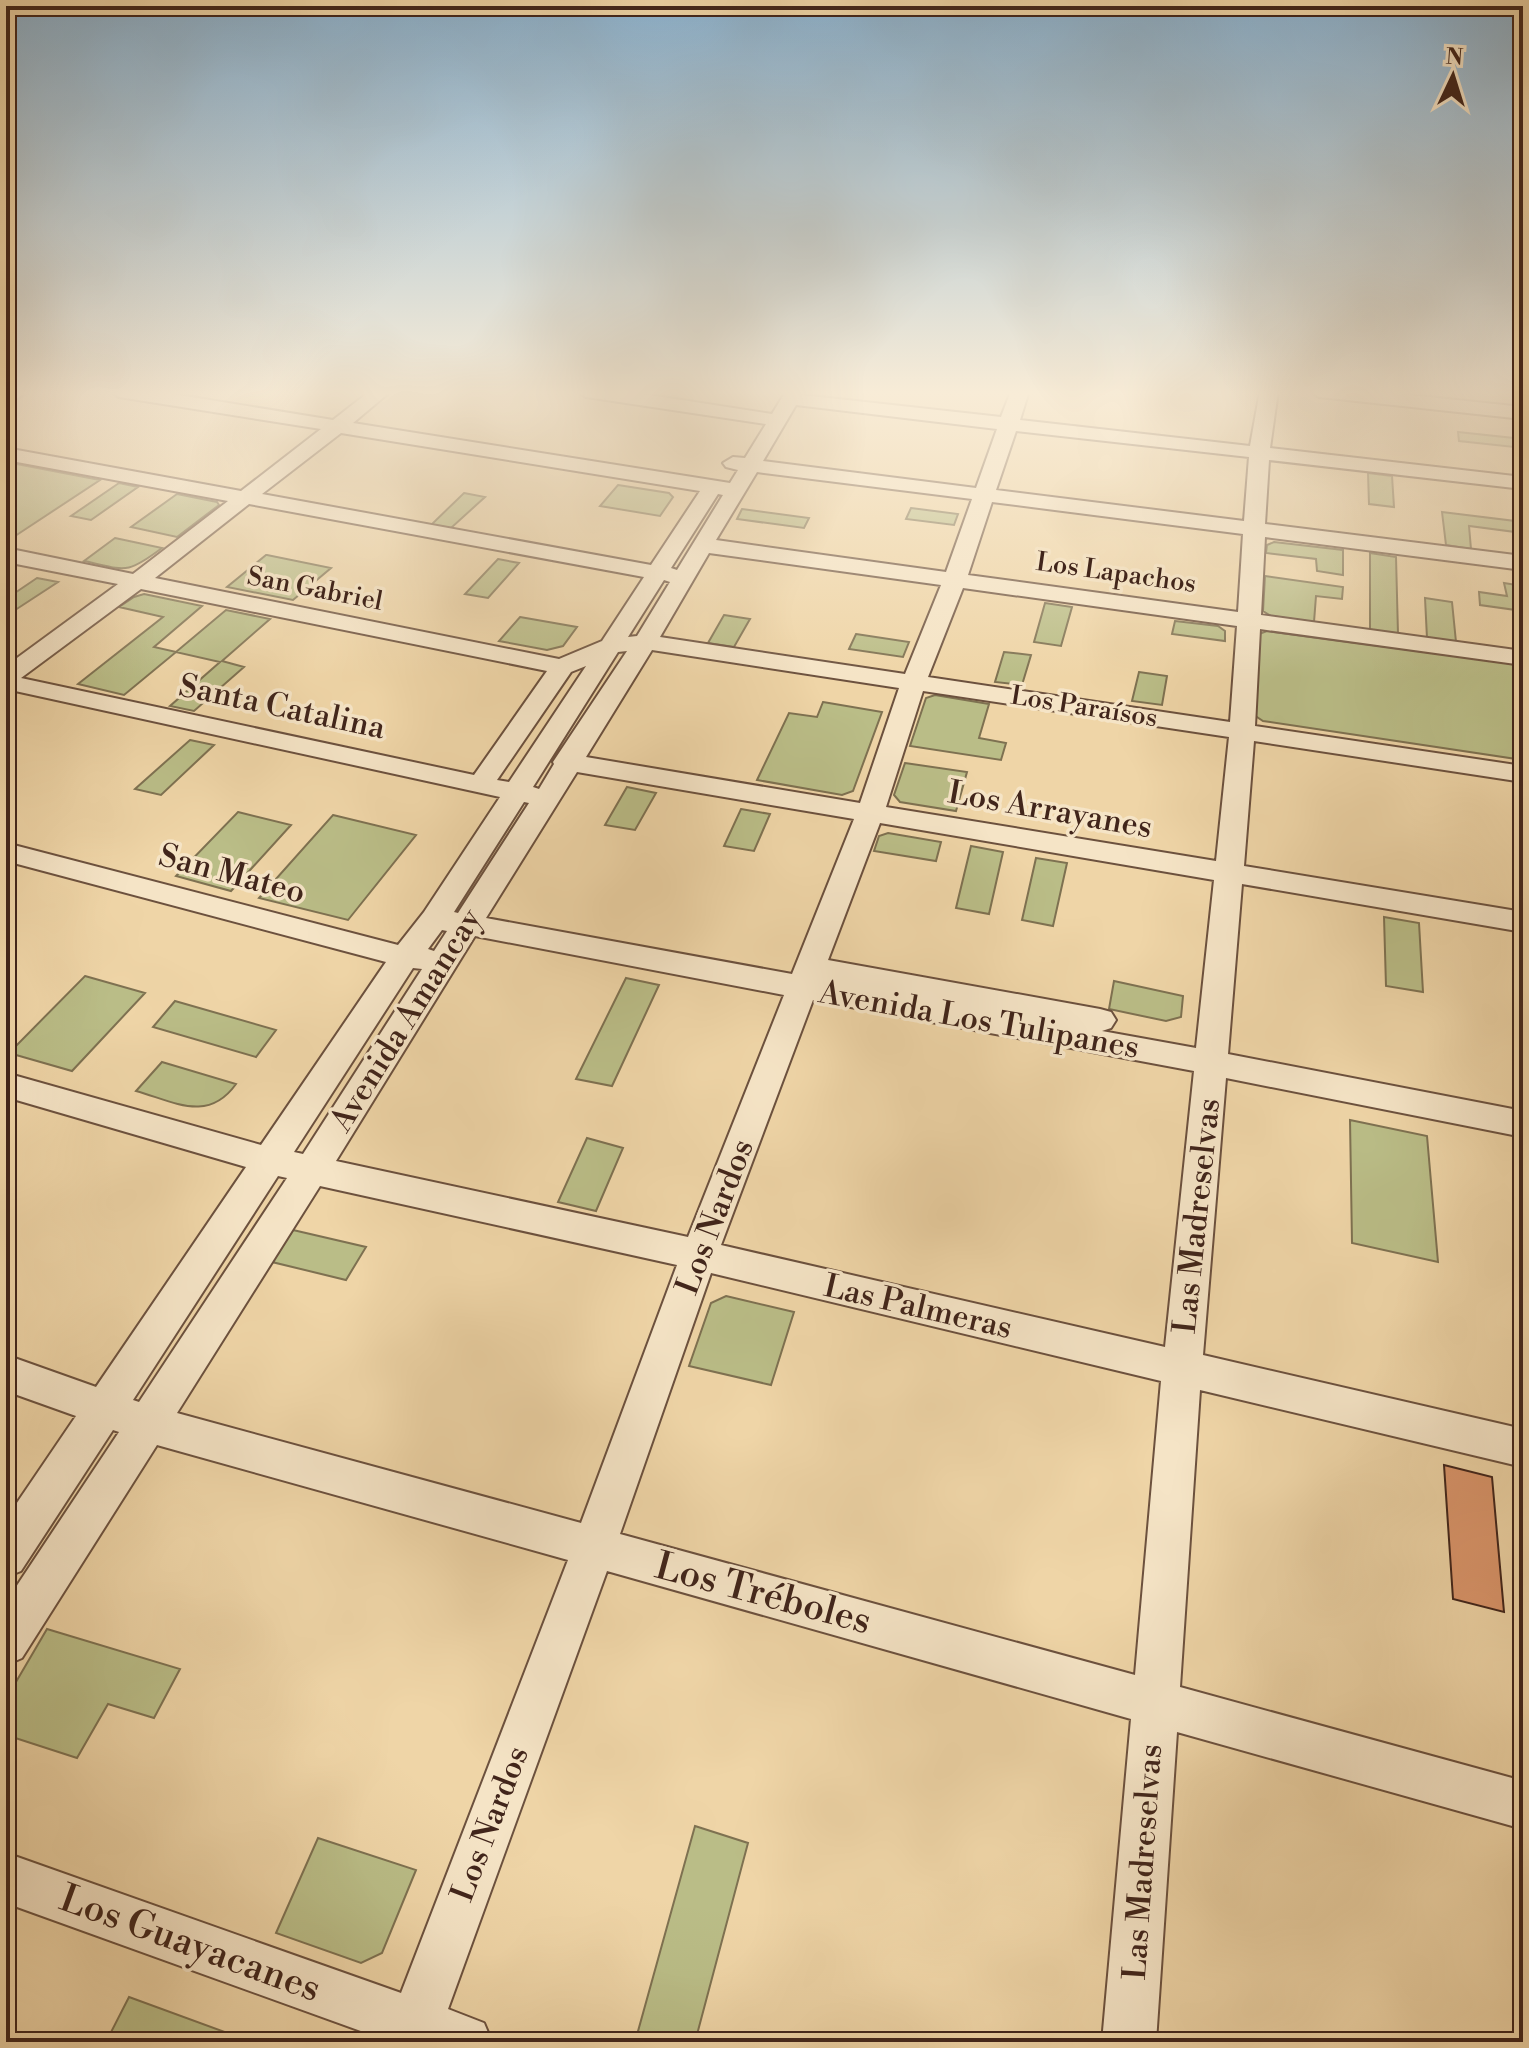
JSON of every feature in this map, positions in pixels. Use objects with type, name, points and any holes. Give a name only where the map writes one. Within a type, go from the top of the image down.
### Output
[{"type":"street","points":[[182,487],[670,575]]},
{"type":"street","points":[[6,679],[259,487]]},
{"type":"street","name":"Avenida Amancay","points":[[530,795],[566,762],[645,642],[670,575],[725,487]]},
{"type":"street","name":"Avenida Amancay","points":[[6,1642],[313,1168],[441,961],[456,912],[530,795],[610,646],[670,575],[702,545],[727,487]]},
{"type":"street","points":[[872,487],[983,495],[1523,563]]},
{"type":"street","name":"Los Nardos","points":[[412,2034],[594,1548],[699,1255],[870,813],[914,681],[955,579],[986,487]]},
{"type":"street","name":"Las Madreselvas","points":[[1129,2042],[1182,1369],[1242,732],[1257,487]]},
{"type":"street","name":"Los Lapachos","points":[[702,545],[1523,658]]},
{"type":"street","name":"San Gabriel","points":[[6,555],[562,667]]},
{"type":"street","name":"Los Paraísos","points":[[610,646],[645,642],[1523,774]]},
{"type":"street","points":[[480,785],[562,667],[610,646]]},
{"type":"street","name":"Santa Catalina","points":[[6,679],[530,795]]},
{"type":"street","name":"Los Arrayanes","points":[[566,762],[1523,922]]},
{"type":"street","name":"San Mateo","points":[[6,852],[405,957],[441,961]]},
{"type":"street","name":"Avenida Amancay","points":[[6,1556],[405,957],[456,912]]},
{"type":"street","name":"Avenida Los Tulipanes","points":[[456,912],[1214,1052],[1523,1102]]},
{"type":"street","name":"Avenida Los Tulipanes","points":[[1214,1052],[1523,1124]]},
{"type":"street","name":"Las Palmeras","points":[[6,1085],[271,1161],[699,1255],[1523,1448]]},
{"type":"street","name":"Los Tréboles","points":[[6,1373],[146,1423],[1523,1805]]},
{"type":"street","name":"Los Guayacanes","points":[[6,1878],[412,2034],[465,2042]]},
{"type":"green space","points":[[6,487],[90,487],[6,542]]},
{"type":"green space","points":[[114,487],[138,487],[91,520],[71,516]]},
{"type":"green space","points":[[617,487],[669,493],[673,497],[660,516],[600,506]]},
{"type":"green space","points":[[1368,487],[1393,487],[1394,507],[1369,504]]},
{"type":"green space","points":[[464,493],[485,497],[451,528],[431,525]]},
{"type":"green space","points":[[177,494],[219,505],[177,537],[131,527]]},
{"type":"green space","points":[[911,508],[958,514],[954,525],[906,519]]},
{"type":"green space","points":[[742,509],[809,518],[804,528],[737,519]]},
{"type":"green space","points":[[1442,512],[1523,522],[1523,533],[1469,526],[1471,549],[1446,545]]},
{"type":"green space","points":[[115,538],[162,548],[141,563],[125,568],[84,561]]},
{"type":"green space","points":[[1274,542],[1343,550],[1343,575],[1317,571],[1316,559],[1266,553],[1267,545]]},
{"type":"green space","points":[[1370,553],[1396,557],[1398,634],[1370,630]]},
{"type":"green space","points":[[266,555],[331,568],[293,600],[227,587]]},
{"type":"green space","points":[[498,559],[519,563],[488,598],[465,594]]},
{"type":"green space","points":[[1265,576],[1343,587],[1342,599],[1316,596],[1314,622],[1271,616],[1263,611]]},
{"type":"green space","points":[[37,578],[58,582],[6,616],[6,599]]},
{"type":"green space","points":[[1504,583],[1523,586],[1523,611],[1480,605],[1479,592],[1507,596]]},
{"type":"green space","points":[[144,594],[202,606],[154,647],[176,652],[124,695],[78,684],[163,617],[119,607]]},
{"type":"green space","points":[[1425,598],[1452,602],[1456,642],[1427,638]]},
{"type":"green space","points":[[1045,603],[1072,607],[1061,646],[1034,642]]},
{"type":"green space","points":[[226,610],[270,619],[222,661],[244,667],[194,711],[170,706],[220,662],[176,652]]},
{"type":"green space","points":[[724,615],[750,619],[734,647],[708,643]]},
{"type":"green space","points":[[520,617],[577,627],[563,646],[547,650],[499,641]]},
{"type":"green space","points":[[1175,621],[1218,626],[1225,631],[1225,641],[1172,634]]},
{"type":"green space","points":[[1267,631],[1523,665],[1523,760],[1263,721],[1254,715],[1259,634]]},
{"type":"green space","points":[[856,634],[909,642],[903,657],[849,649]]},
{"type":"green space","points":[[1004,652],[1031,655],[1022,685],[995,682]]},
{"type":"green space","points":[[1139,672],[1167,676],[1162,705],[1132,701]]},
{"type":"green space","points":[[935,695],[989,704],[979,738],[1006,743],[1001,760],[910,746],[926,698]]},
{"type":"green space","points":[[823,702],[882,712],[853,791],[842,795],[757,780],[789,713],[817,717]]},
{"type":"green space","points":[[190,740],[214,745],[161,795],[135,789]]},
{"type":"green space","points":[[905,763],[967,772],[956,811],[900,802],[894,795]]},
{"type":"green space","points":[[627,787],[656,793],[635,830],[605,825]]},
{"type":"green space","points":[[741,809],[770,814],[754,851],[724,846]]},
{"type":"green space","points":[[238,812],[291,825],[231,891],[176,876]]},
{"type":"green space","points":[[333,815],[416,835],[348,920],[259,898]]},
{"type":"green space","points":[[888,833],[941,842],[936,861],[874,851],[879,836]]},
{"type":"green space","points":[[971,846],[1003,852],[989,914],[956,908]]},
{"type":"green space","points":[[1036,858],[1067,863],[1053,926],[1022,920]]},
{"type":"green space","points":[[1384,917],[1419,923],[1423,992],[1386,986]]},
{"type":"green space","points":[[85,976],[145,993],[72,1071],[9,1053]]},
{"type":"green space","points":[[626,978],[659,985],[612,1086],[576,1079]]},
{"type":"green space","points":[[1114,981],[1183,996],[1181,1017],[1166,1021],[1109,1009]]},
{"type":"green space","points":[[175,1001],[276,1030],[256,1057],[153,1027]]},
{"type":"green space","points":[[162,1062],[236,1084],[225,1096],[202,1106],[177,1104],[136,1091]]},
{"type":"green space","points":[[1350,1120],[1427,1136],[1438,1262],[1352,1243]]},
{"type":"green space","points":[[587,1138],[623,1148],[596,1211],[558,1202]]},
{"type":"green space","points":[[293,1230],[366,1247],[346,1280],[272,1262]]},
{"type":"green space","points":[[726,1296],[794,1312],[771,1385],[689,1366],[711,1303]]},
{"type":"green space","points":[[47,1629],[180,1669],[154,1718],[108,1704],[77,1758],[6,1735],[6,1699]]},
{"type":"green space","points":[[695,1826],[748,1843],[695,2042],[635,2042]]},
{"type":"green space","points":[[318,1838],[416,1870],[382,1953],[361,1963],[276,1933]]},
{"type":"green space","points":[[129,1997],[252,2042],[106,2042]]},
{"type":"building","points":[[1444,1465],[1492,1477],[1504,1612],[1453,1599]]}]
